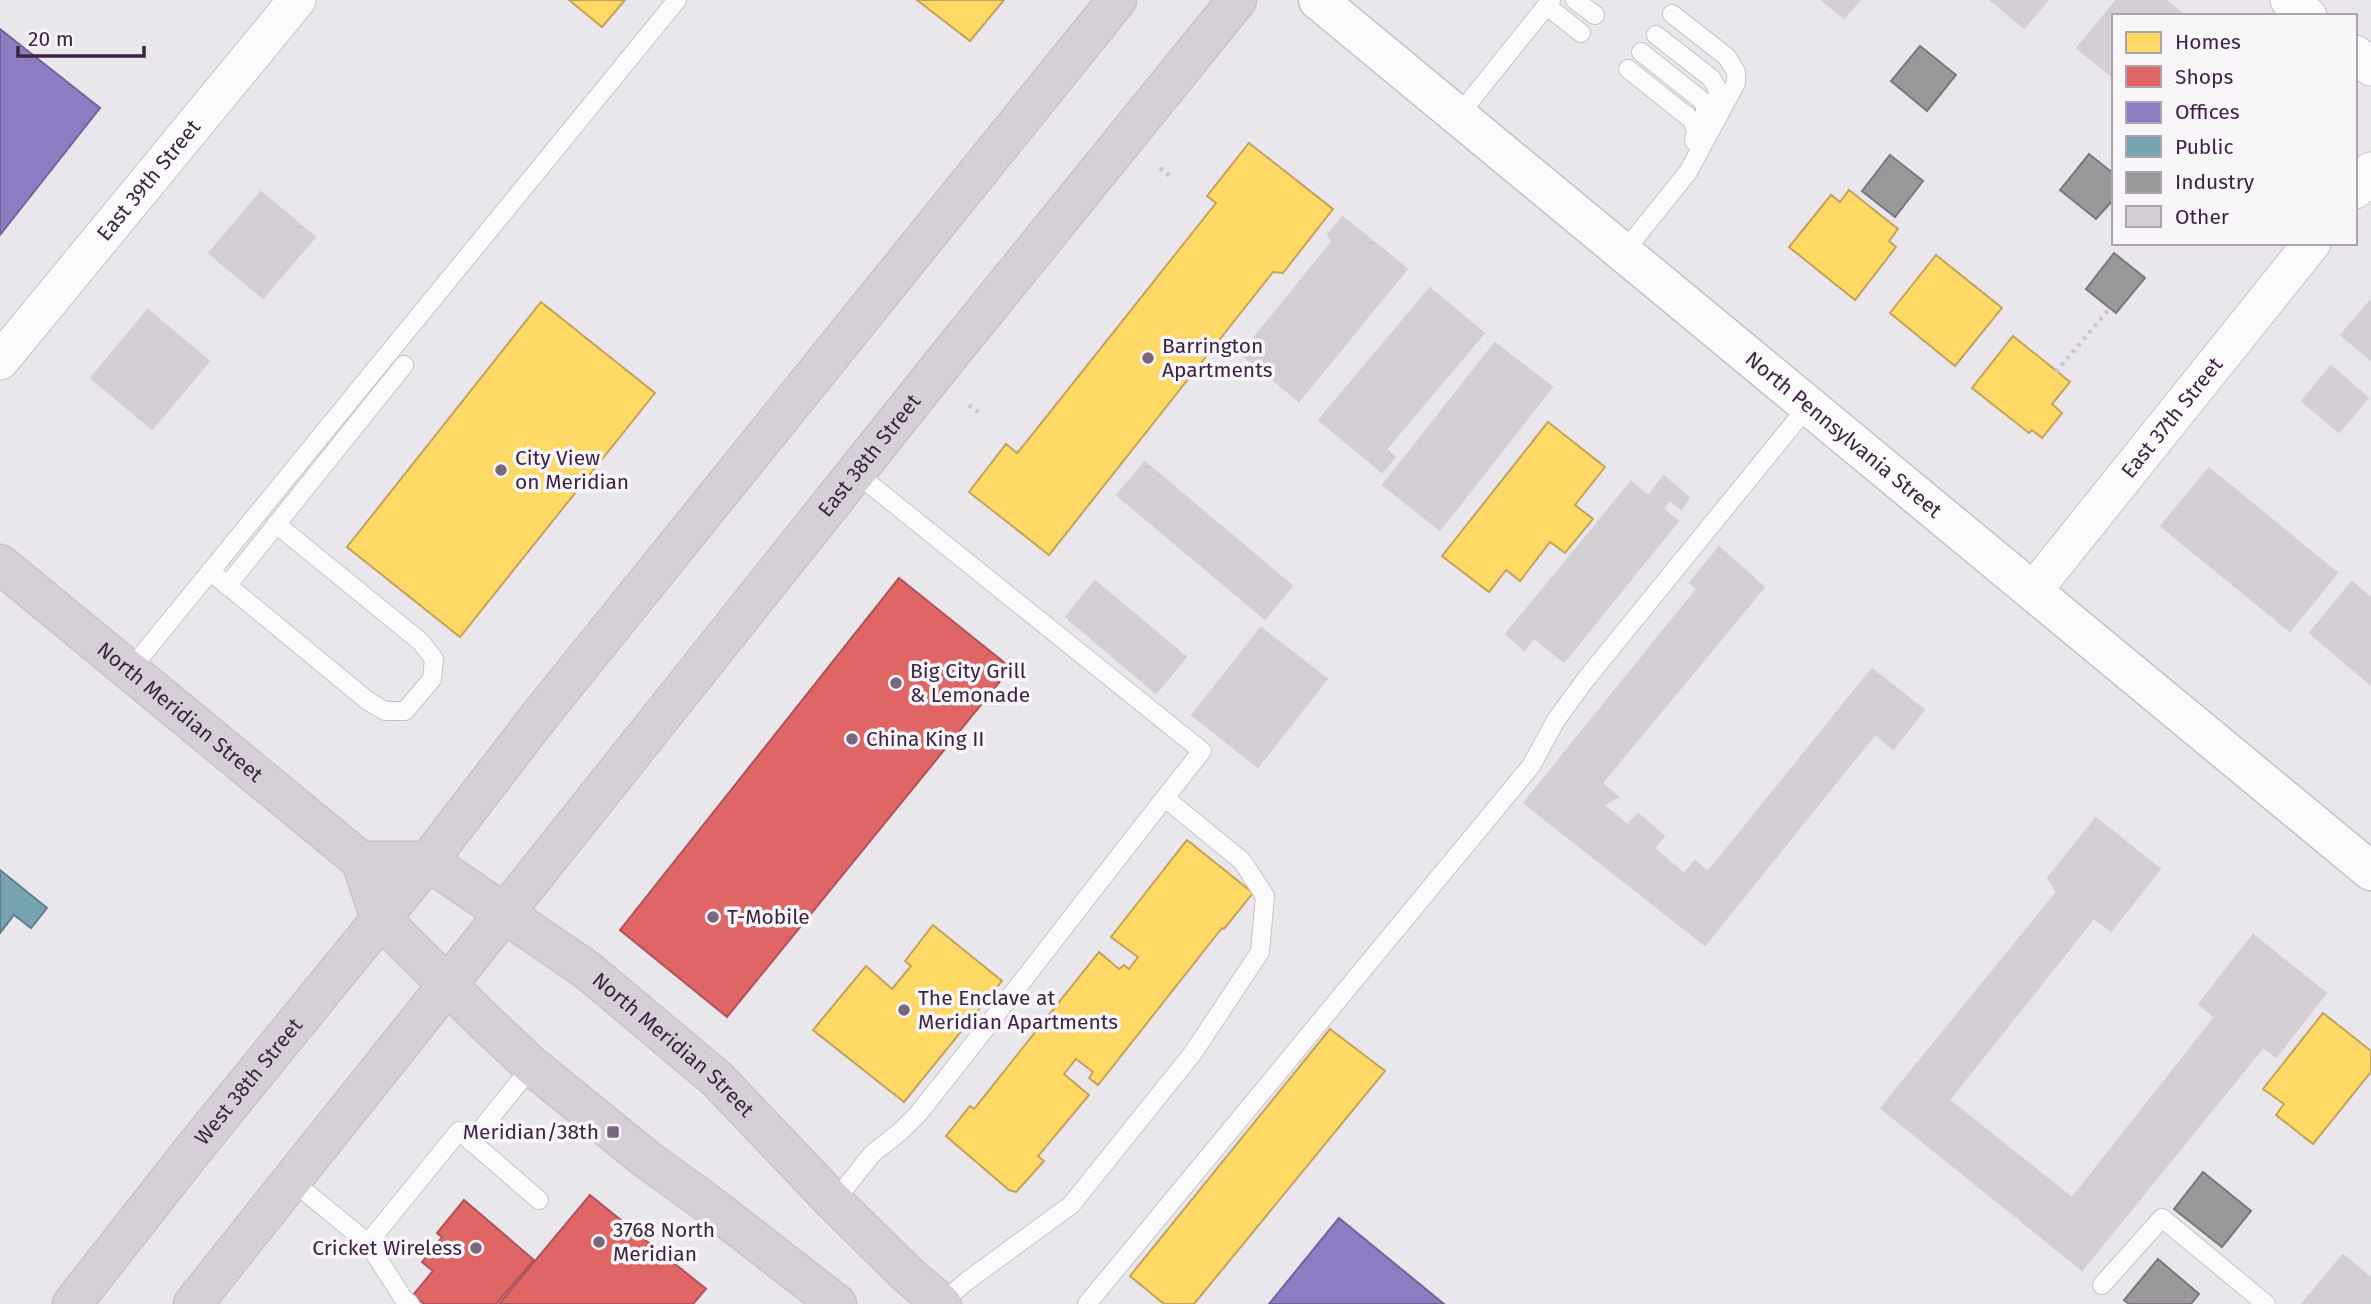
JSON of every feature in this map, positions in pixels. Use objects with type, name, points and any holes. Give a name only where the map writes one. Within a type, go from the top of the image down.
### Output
[{"type":"main road","points":[[837,1304],[645,1158],[532,1066],[380,918],[360,861],[428,861],[550,704],[1117,0]]},
{"type":"main road","name":"East 38th Street","points":[[504,913],[1237,0]]},
{"type":"main road","name":"North Meridian Street","points":[[0,564],[360,861]]},
{"type":"main road","name":"North Meridian Street","points":[[428,861],[587,970],[717,1079],[834,1202],[907,1274],[941,1303]]},
{"type":"main road","name":"West 38th Street","points":[[72,1304],[196,1146],[428,861]]},
{"type":"main road","points":[[193,1304],[504,913]]},
{"type":"street","name":"East 39th Street","points":[[0,361],[297,0]]},
{"type":"street","name":"North Pennsylvania Street","points":[[1318,0],[2371,872]]},
{"type":"street","points":[[2289,0],[2306,14]]},
{"type":"street","points":[[2357,56],[2371,67]]},
{"type":"street","points":[[2357,188],[2371,171]]},
{"type":"street","name":"East 37th Street","points":[[2032,592],[2310,245]]},
{"type":"lane","points":[[129,671],[677,0]]},
{"type":"lane","points":[[1575,0],[1595,15]]},
{"type":"lane","points":[[1458,116],[1549,3],[1581,33]]},
{"type":"lane","points":[[1623,253],[1688,172],[1736,83],[1736,72],[1727,57],[1672,14]]},
{"type":"lane","points":[[1656,35],[1712,78],[1718,88],[1719,98],[1688,172]]},
{"type":"lane","points":[[1642,51],[1705,103],[1705,115],[1688,172]]},
{"type":"lane","points":[[1628,69],[1692,120],[1696,131],[1688,172]]},
{"type":"lane","points":[[227,586],[404,365]]},
{"type":"lane","points":[[1087,1304],[1531,766],[1556,720],[1586,679],[1808,406]]},
{"type":"lane","points":[[834,1202],[872,1154],[918,1114],[1202,751],[856,473]]},
{"type":"lane","points":[[210,571],[368,701],[385,711],[405,710],[432,679],[434,659],[421,642],[276,524]]},
{"type":"lane","points":[[941,1303],[1071,1205],[1193,1053],[1260,952],[1265,897],[1242,861],[1165,798]]},
{"type":"lane","points":[[471,1142],[532,1066]]},
{"type":"lane","points":[[368,1243],[459,1132],[539,1200]]},
{"type":"lane","points":[[291,1181],[368,1243],[403,1298],[410,1304]]},
{"type":"lane","points":[[2102,1285],[2162,1218],[2266,1304]]},
{"type":"path","points":[[1160,168],[1171,177]]},
{"type":"path","points":[[2056,372],[2110,309]]},
{"type":"path","points":[[969,405],[981,414]]},
{"type":"building: Homes","points":[[569,0],[625,0],[602,27]]},
{"type":"building: Homes","points":[[917,0],[1004,0],[970,41]]},
{"type":"building: Homes","name":"Barrington Apartments","points":[[1249,143],[1333,209],[1283,273],[1273,272],[1049,555],[969,492],[1006,444],[1017,453],[1023,446],[1216,203],[1207,196]]},
{"type":"building: Homes","points":[[1849,190],[1898,229],[1889,241],[1896,247],[1855,300],[1789,247],[1831,195],[1840,202]]},
{"type":"building: Homes","points":[[1936,255],[2002,308],[1955,366],[1890,313]]},
{"type":"building: Homes","name":"City View on Meridian","points":[[541,302],[655,393],[460,637],[347,547]]},
{"type":"building: Homes","points":[[2013,336],[2070,382],[2052,404],[2062,413],[2042,438],[2032,430],[2029,433],[1972,388]]},
{"type":"building: Homes","points":[[1548,422],[1605,467],[1575,505],[1593,519],[1565,553],[1550,542],[1520,581],[1506,570],[1489,592],[1442,556]]},
{"type":"building: Homes","points":[[1187,840],[1253,893],[1224,929],[1222,928],[1098,1085],[1089,1078],[1093,1072],[1076,1059],[1064,1074],[1089,1095],[1038,1156],[1044,1161],[1016,1192],[1009,1190],[946,1136],[970,1106],[974,1109],[1099,952],[1119,969],[1124,965],[1129,969],[1138,957],[1111,937]]},
{"type":"building: Homes","name":"The Enclave at Meridian Apartments","points":[[933,925],[1002,981],[904,1102],[813,1030],[866,966],[892,989],[911,966],[905,961]]},
{"type":"building: Homes","points":[[2323,1013],[2371,1051],[2371,1072],[2313,1144],[2276,1115],[2284,1104],[2263,1089]]},
{"type":"building: Homes","points":[[1330,1029],[1385,1071],[1194,1304],[1164,1304],[1130,1276]]},
{"type":"building: Shops","points":[[899,578],[1011,668],[727,1017],[620,930]]},
{"type":"building: Shops","name":"3768 North Meridian","points":[[590,1195],[706,1289],[693,1304],[499,1304]]},
{"type":"building: Shops","name":"Cricket Wireless","points":[[464,1200],[534,1260],[496,1304],[424,1304],[413,1295],[433,1271],[422,1262],[442,1237],[437,1233]]},
{"type":"building: Offices","points":[[0,29],[100,108],[0,235]]},
{"type":"building: Offices","points":[[1339,1218],[1444,1304],[1269,1304]]},
{"type":"building: Public","points":[[0,870],[47,908],[31,928],[14,915],[0,933]]},
{"type":"building: Industry","points":[[1920,46],[1956,75],[1927,111],[1891,81]]},
{"type":"building: Industry","points":[[2089,154],[2112,172],[2112,201],[2096,219],[2060,190]]},
{"type":"building: Industry","points":[[1890,155],[1923,181],[1895,217],[1862,191]]},
{"type":"building: Industry","points":[[2114,253],[2145,278],[2116,313],[2086,289]]},
{"type":"building: Industry","points":[[2203,1172],[2251,1211],[2222,1247],[2174,1209]]},
{"type":"building: Industry","points":[[2158,1259],[2199,1294],[2191,1304],[2129,1304],[2124,1300]]},
{"type":"building: Other","points":[[1822,0],[1860,0],[1844,18]]},
{"type":"building: Other","points":[[1991,0],[2048,0],[2024,28]]},
{"type":"building: Other","points":[[2117,0],[2166,0],[2183,14],[2112,14],[2112,76],[2077,48]]},
{"type":"building: Other","points":[[261,192],[315,237],[263,298],[209,253]]},
{"type":"building: Other","points":[[1343,217],[1407,269],[1299,401],[1241,354],[1332,242],[1328,234]]},
{"type":"building: Other","points":[[1430,288],[1484,333],[1386,449],[1395,457],[1382,472],[1319,420]]},
{"type":"building: Other","points":[[2371,300],[2371,360],[2341,335]]},
{"type":"building: Other","points":[[148,310],[209,361],[152,429],[91,378]]},
{"type":"building: Other","points":[[1495,343],[1552,387],[1440,530],[1383,485]]},
{"type":"building: Other","points":[[2331,366],[2368,398],[2339,432],[2302,401]]},
{"type":"building: Other","points":[[1145,462],[1292,586],[1265,619],[1117,495]]},
{"type":"building: Other","points":[[2209,468],[2337,573],[2290,631],[2161,526]]},
{"type":"building: Other","points":[[1664,476],[1689,498],[1681,509],[1670,500],[1663,509],[1678,521],[1564,662],[1534,638],[1524,650],[1506,634],[1631,482],[1648,496]]},
{"type":"building: Other","points":[[1719,547],[1764,587],[1602,783],[1618,797],[1603,805],[1628,825],[1638,814],[1664,836],[1654,848],[1684,874],[1695,861],[1708,872],[1872,669],[1924,710],[1893,749],[1875,734],[1705,945],[1524,803],[1697,589],[1690,583]]},
{"type":"building: Other","points":[[1095,581],[1186,657],[1156,693],[1066,617]]},
{"type":"building: Other","points":[[2352,582],[2371,598],[2371,685],[2310,633]]},
{"type":"building: Other","points":[[1261,628],[1327,679],[1258,767],[1192,715]]},
{"type":"building: Other","points":[[2096,818],[2160,869],[2111,931],[2094,918],[1949,1100],[2072,1198],[2215,1017],[2199,1004],[2253,935],[2326,993],[2276,1057],[2263,1047],[2082,1270],[1881,1108],[2057,892],[2048,878]]},
{"type":"building: Other","points":[[2343,1255],[2371,1278],[2371,1304],[2302,1304]]},
{"type":"place","name":"Barrington Apartments","points":[[1148,358]]},
{"type":"place","name":"City View on Meridian","points":[[501,470]]},
{"type":"place","name":"Big City Grill & Lemonade","points":[[896,683]]},
{"type":"place","name":"China King II","points":[[852,739]]},
{"type":"place","name":"T-Mobile","points":[[713,917]]},
{"type":"place","name":"The Enclave at Meridian Apartments","points":[[904,1010]]},
{"type":"place","name":"Meridian/38th","points":[[613,1132]]},
{"type":"place","name":"3768 North Meridian","points":[[599,1242]]},
{"type":"place","name":"Cricket Wireless","points":[[476,1248]]}]
